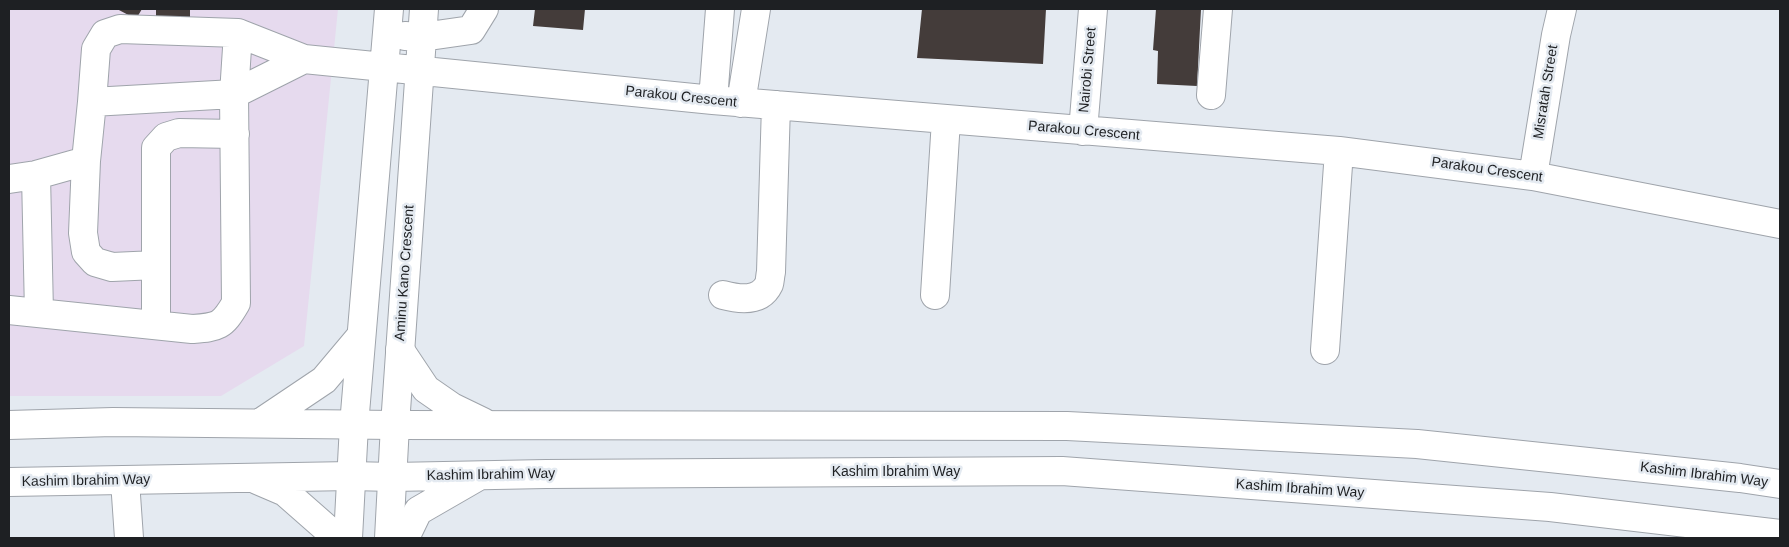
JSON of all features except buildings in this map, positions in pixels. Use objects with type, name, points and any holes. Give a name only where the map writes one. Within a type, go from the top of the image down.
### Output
[{"type":"main road","name":"Aminu Kano Crescent","points":[[389,538],[424,9]]},
{"type":"main road","points":[[348,538],[354,425],[387,22],[422,37],[471,30],[484,9]]},
{"type":"main road","points":[[713,100],[720,9]]},
{"type":"main road","points":[[741,103],[756,9]]},
{"type":"main road","name":"Nairobi Street","points":[[1083,131],[1093,9]]},
{"type":"main road","points":[[1211,95],[1218,9]]},
{"type":"main road","name":"Misratah Street","points":[[1533,176],[1562,9]]},
{"type":"main road","name":"Parakou Crescent","points":[[156,265],[112,267],[95,262],[86,252],[83,233],[86,161],[96,49],[105,34],[120,29],[238,33],[304,59],[419,71],[741,103],[1340,151],[1533,176],[1780,224]]},
{"type":"main road","points":[[9,310],[192,329],[214,327],[227,319],[236,303],[234,94],[238,33]]},
{"type":"main road","points":[[92,102],[234,94],[304,59]]},
{"type":"main road","points":[[723,295],[738,299],[748,299],[761,293],[769,284],[776,106]]},
{"type":"main road","points":[[935,294],[946,120]]},
{"type":"main road","points":[[156,325],[156,148],[166,137],[179,133],[235,134]]},
{"type":"main road","points":[[1325,350],[1340,151]]},
{"type":"main road","points":[[9,179],[36,175],[86,161]]},
{"type":"main road","points":[[36,175],[39,313]]},
{"type":"main road","points":[[260,423],[324,380],[361,336]]},
{"type":"main road","points":[[400,350],[426,389],[452,407],[491,425]]},
{"type":"main road","name":"Kashim Ibrahim Way","points":[[9,425],[113,422],[354,425],[1067,426],[1417,444],[1780,484]]},
{"type":"main road","name":"Kashim Ibrahim Way","points":[[9,482],[351,476],[393,478],[481,475],[1062,471],[1550,507],[1780,534]]},
{"type":"main road","points":[[404,538],[418,510],[481,475]]},
{"type":"main road","points":[[253,478],[285,492],[326,528],[331,538]]},
{"type":"main road","points":[[125,481],[129,538]]},
{"type":"shaded area","points":[[9,9],[338,9],[304,346],[221,396],[9,396]]}]
